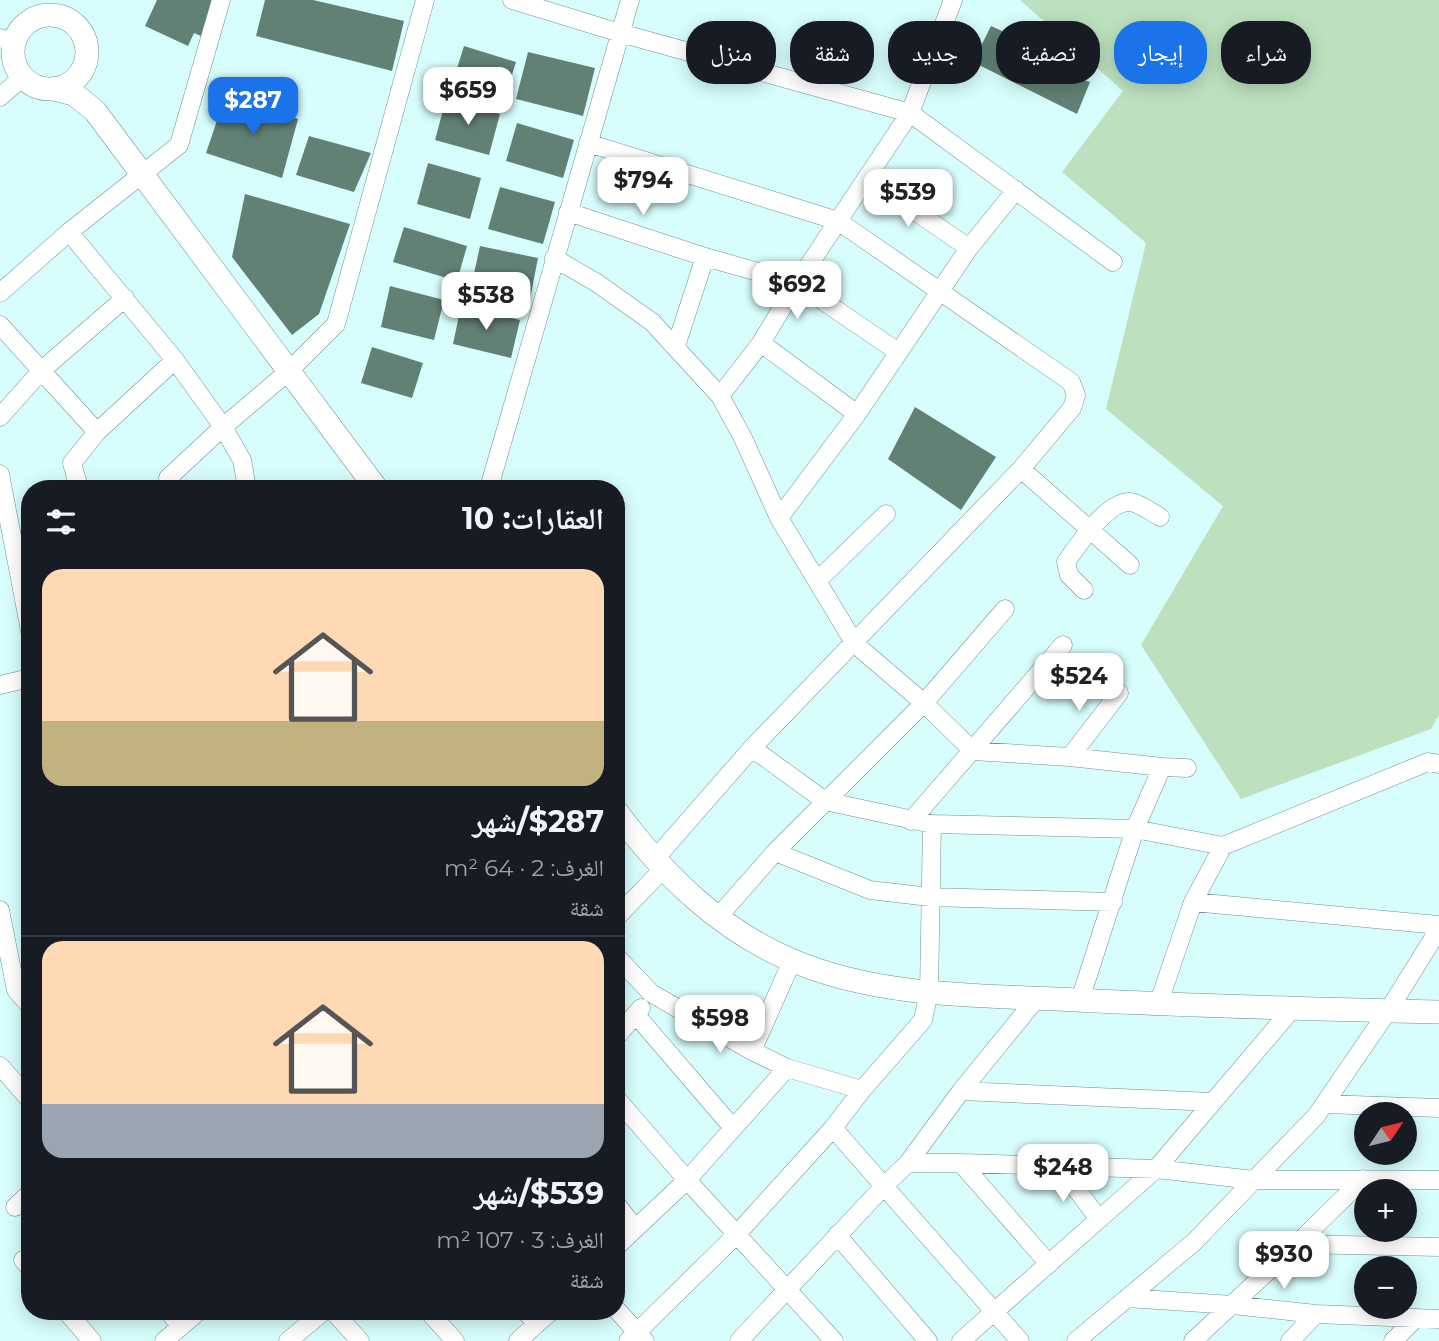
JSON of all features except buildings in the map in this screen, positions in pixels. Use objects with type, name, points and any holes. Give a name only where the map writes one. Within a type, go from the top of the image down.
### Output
[{"type":"street","points":[[59,0],[7,41],[16,67],[23,77],[42,88],[74,94],[96,111]]},
{"type":"street","points":[[69,0],[71,13],[87,46],[85,84],[96,111],[370,480]]},
{"type":"street","points":[[0,293],[69,232],[179,145],[221,0]]},
{"type":"street","points":[[169,480],[223,427],[289,371],[336,324],[425,0]]},
{"type":"street","points":[[512,0],[620,33],[910,113],[1113,262]]},
{"type":"street","points":[[491,480],[630,0]]},
{"type":"street","points":[[720,396],[761,343],[797,283],[910,113],[953,0]]},
{"type":"street","points":[[37,17],[60,16],[79,29]]},
{"type":"street","points":[[54,89],[73,81],[85,65]]},
{"type":"street","points":[[0,97],[23,77]]},
{"type":"street","points":[[588,143],[838,221],[1071,382],[1076,395],[1072,408],[1021,470],[752,748],[625,907]]},
{"type":"street","points":[[868,178],[969,248]]},
{"type":"street","points":[[779,518],[857,414],[969,248],[1016,190]]},
{"type":"street","points":[[568,212],[705,257],[797,283],[898,352]]},
{"type":"street","points":[[69,232],[175,360],[223,427],[242,460],[246,480]]},
{"type":"street","points":[[676,346],[705,257]]},
{"type":"street","points":[[554,258],[652,322],[720,396],[743,438],[779,518],[855,644],[924,703],[973,751],[1187,768]]},
{"type":"street","points":[[0,417],[43,370],[125,298]]},
{"type":"street","points":[[0,325],[97,432]]},
{"type":"street","points":[[761,343],[857,414]]},
{"type":"street","points":[[77,480],[72,463],[97,432],[175,360]]},
{"type":"street","points":[[1021,470],[1129,565]]},
{"type":"street","points":[[0,474],[21,571]]},
{"type":"street","points":[[1084,590],[1069,575],[1066,562],[1090,530],[1118,504],[1133,502],[1160,517]]},
{"type":"street","points":[[817,581],[886,514]]},
{"type":"street","points":[[718,917],[775,852],[924,703],[1005,609]]},
{"type":"street","points":[[911,821],[1063,645]]},
{"type":"street","points":[[0,685],[21,680]]},
{"type":"street","points":[[1070,757],[1119,693]]},
{"type":"street","points":[[752,748],[825,801],[911,821],[932,824],[1135,829],[1223,846],[1428,762],[1439,764]]},
{"type":"street","points":[[1080,1000],[1135,829],[1162,767]]},
{"type":"street","points":[[625,822],[659,865],[718,917],[753,942],[792,961],[882,986],[929,992],[1158,1004],[1439,1012]]},
{"type":"street","points":[[624,1320],[637,1338],[737,1234],[833,1128],[923,1020],[929,992],[932,824]]},
{"type":"street","points":[[1158,1004],[1193,902],[1223,846]]},
{"type":"street","points":[[775,852],[870,890],[930,897],[1113,902]]},
{"type":"street","points":[[1076,1341],[1194,1242],[1316,1116],[1388,1011],[1439,927],[1193,902]]},
{"type":"street","points":[[0,909],[16,990],[21,996]]},
{"type":"street","points":[[752,1051],[792,961]]},
{"type":"street","points":[[625,966],[650,993],[752,1051],[787,1068],[862,1090]]},
{"type":"street","points":[[625,1027],[650,993]]},
{"type":"street","points":[[739,1341],[908,1163],[961,1091],[1037,998]]},
{"type":"street","points":[[961,1341],[1156,1169],[1293,1008]]},
{"type":"street","points":[[636,1015],[733,1128]]},
{"type":"street","points":[[0,1066],[21,1090]]},
{"type":"street","points":[[625,1238],[687,1180],[787,1068]]},
{"type":"street","points":[[961,1091],[1213,1102]]},
{"type":"street","points":[[1324,1104],[1439,1108]]},
{"type":"street","points":[[625,1108],[834,1341]]},
{"type":"street","points":[[833,1128],[1020,1341]]},
{"type":"street","points":[[908,1163],[1156,1169],[1254,1180],[1354,1179]]},
{"type":"street","points":[[961,1163],[1049,1264]]},
{"type":"street","points":[[1058,1165],[1099,1219]]},
{"type":"street","points":[[1417,1180],[1439,1180]]},
{"type":"street","points":[[1193,1341],[1354,1188]]},
{"type":"street","points":[[15,1207],[21,1201]]},
{"type":"street","points":[[625,1215],[635,1228]]},
{"type":"street","points":[[837,1235],[928,1341]]},
{"type":"street","points":[[1297,1244],[1439,1247]]},
{"type":"street","points":[[1127,1298],[1354,1316]]},
{"type":"street","points":[[1290,1341],[1316,1314]]},
{"type":"street","points":[[1417,1318],[1439,1319]]},
{"type":"street","points":[[1393,1341],[1415,1319]]},
{"type":"street","points":[[74,1320],[92,1341]]},
{"type":"street","points":[[176,1320],[181,1326]]},
{"type":"street","points":[[164,1341],[188,1320]]},
{"type":"street","points":[[288,1341],[313,1320]]},
{"type":"street","points":[[341,1320],[360,1341]]},
{"type":"street","points":[[436,1320],[455,1341]]},
{"type":"street","points":[[518,1341],[529,1320]]},
{"type":"green space","points":[[1020,0],[1439,0],[1439,715],[1431,729],[1241,799],[1141,645],[1223,506],[1106,409],[1146,243],[1062,172],[1123,91],[1115,84],[1207,84],[1207,21],[1114,21],[1114,83],[1100,71],[1100,21],[1044,21]]}]
